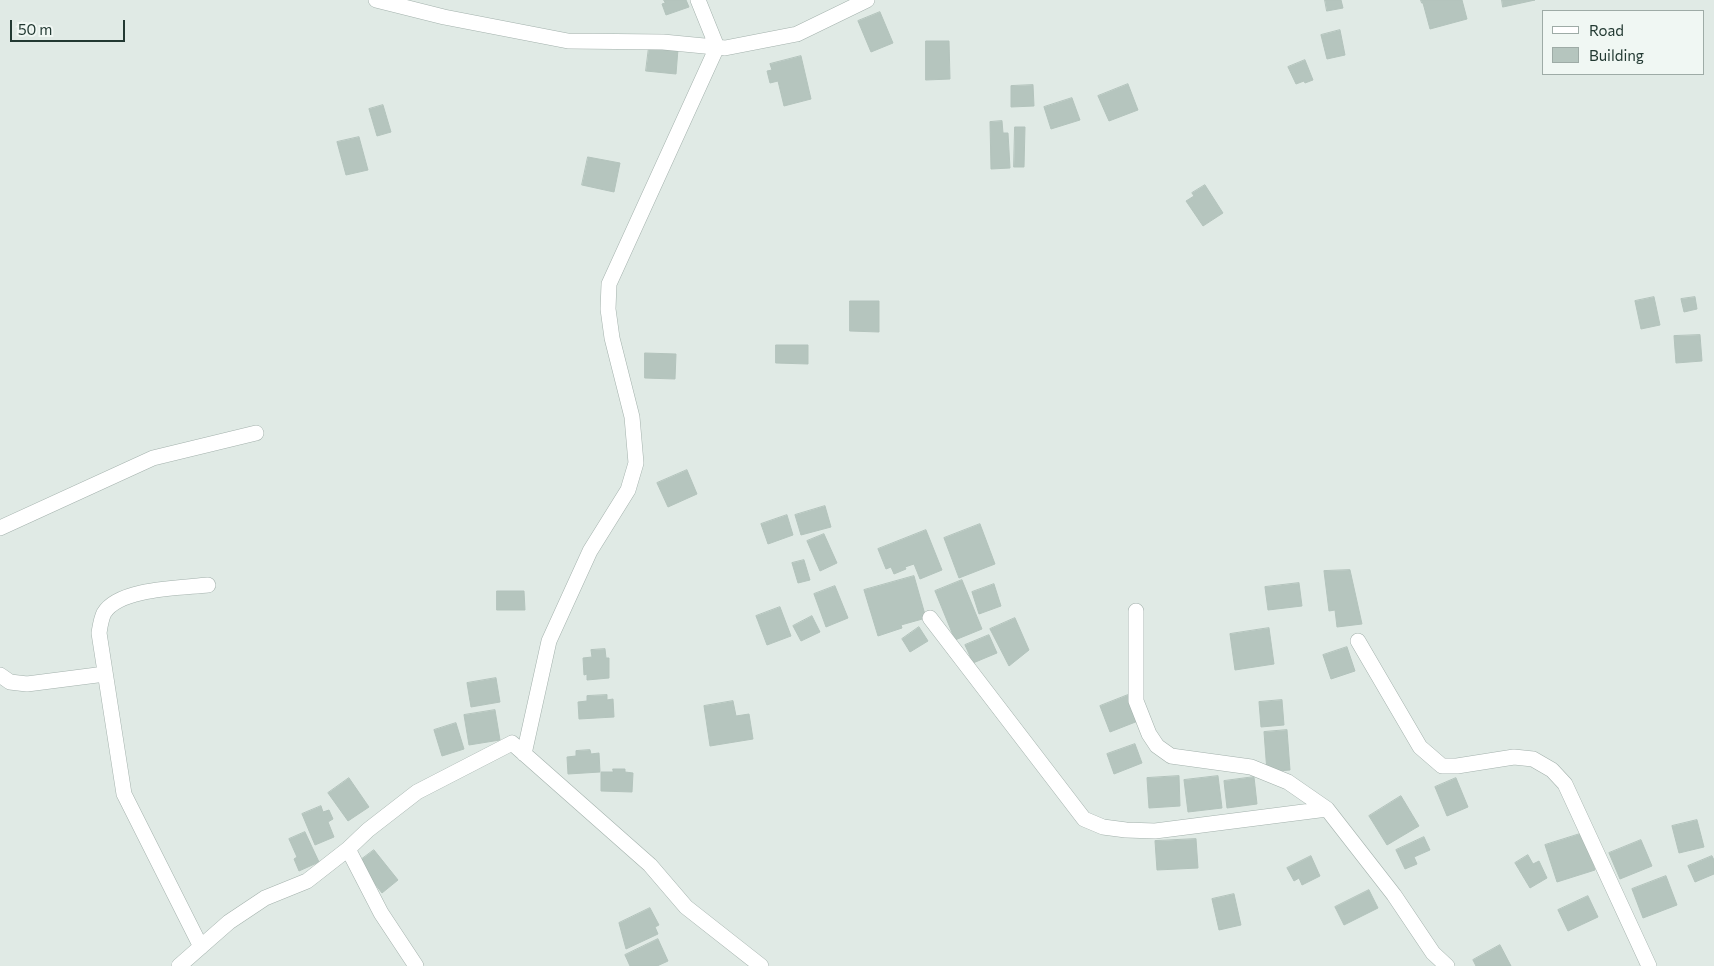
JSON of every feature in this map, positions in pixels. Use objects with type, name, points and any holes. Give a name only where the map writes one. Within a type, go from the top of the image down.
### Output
[{"type":"street","points":[[376,0],[453,19],[568,41],[663,42],[725,48],[797,34],[867,0]]},
{"type":"street","points":[[524,754],[549,642],[590,551],[628,490],[636,463],[632,417],[612,338],[608,309],[609,284],[717,47],[698,0]]},
{"type":"street","points":[[0,528],[153,458],[256,433]]},
{"type":"street","points":[[201,947],[124,794],[99,632],[104,614],[116,601],[134,593],[208,585]]},
{"type":"street","points":[[1136,610],[1136,701],[1149,734],[1157,746],[1172,756],[1251,767],[1288,782],[1326,809],[1394,895],[1433,953],[1447,966]]},
{"type":"street","points":[[930,618],[1084,819],[1103,826],[1126,830],[1154,831],[1326,809]]},
{"type":"street","points":[[1358,642],[1420,747],[1442,766],[1457,766],[1514,757],[1533,759],[1552,770],[1565,784],[1649,966]]},
{"type":"street","points":[[0,675],[10,682],[28,684],[105,674]]},
{"type":"street","points":[[179,966],[229,922],[264,898],[307,881],[417,792],[512,744],[650,865],[686,907],[761,966]]},
{"type":"street","points":[[348,849],[381,913],[416,966]]},
{"type":"building","points":[[664,0],[686,0],[689,7],[666,15],[662,4],[665,3]]},
{"type":"building","points":[[1325,0],[1341,0],[1343,8],[1327,11]]},
{"type":"building","points":[[1421,0],[1462,0],[1467,19],[1430,29]]},
{"type":"building","points":[[1502,0],[1535,0],[1503,7]]},
{"type":"building","points":[[880,12],[893,43],[871,52],[858,21]]},
{"type":"building","points":[[1340,30],[1345,55],[1327,59],[1321,35]]},
{"type":"building","points":[[926,41],[949,41],[950,79],[926,80]]},
{"type":"building","points":[[649,47],[678,49],[676,74],[646,71]]},
{"type":"building","points":[[801,56],[811,99],[784,106],[778,81],[770,83],[767,71],[772,70],[770,64]]},
{"type":"building","points":[[1305,60],[1313,80],[1296,84],[1288,67]]},
{"type":"building","points":[[1128,84],[1138,110],[1109,121],[1098,96]]},
{"type":"building","points":[[1033,85],[1034,106],[1011,107],[1011,86]]},
{"type":"building","points":[[1072,98],[1080,120],[1051,129],[1044,107]]},
{"type":"building","points":[[383,105],[391,132],[377,136],[369,109]]},
{"type":"building","points":[[1002,121],[1003,133],[1008,133],[1010,168],[991,169],[990,122]]},
{"type":"building","points":[[1015,127],[1025,127],[1024,167],[1014,167]]},
{"type":"building","points":[[359,137],[368,170],[346,175],[337,142]]},
{"type":"building","points":[[588,157],[620,163],[614,192],[582,185]]},
{"type":"building","points":[[1205,185],[1223,213],[1203,226],[1186,201],[1194,196],[1192,193]]},
{"type":"building","points":[[1654,297],[1660,325],[1641,329],[1635,301]]},
{"type":"building","points":[[1695,297],[1697,309],[1684,312],[1681,299]]},
{"type":"building","points":[[850,301],[879,301],[879,332],[850,331]]},
{"type":"building","points":[[1700,335],[1702,361],[1676,363],[1674,336]]},
{"type":"building","points":[[776,345],[808,345],[808,364],[776,363]]},
{"type":"building","points":[[645,353],[676,354],[675,379],[645,378]]},
{"type":"building","points":[[687,470],[697,494],[668,507],[657,483]]},
{"type":"building","points":[[825,506],[831,527],[801,535],[795,515]]},
{"type":"building","points":[[787,515],[793,535],[768,544],[761,524]]},
{"type":"building","points":[[980,524],[995,564],[959,578],[944,538]]},
{"type":"building","points":[[926,530],[942,570],[920,579],[914,564],[894,574],[891,567],[886,569],[878,549]]},
{"type":"building","points":[[824,534],[837,563],[820,571],[807,541]]},
{"type":"building","points":[[804,560],[810,580],[798,583],[792,563]]},
{"type":"building","points":[[1350,570],[1362,624],[1337,627],[1335,610],[1329,611],[1324,571]]},
{"type":"building","points":[[914,576],[926,618],[901,625],[902,628],[878,636],[864,590]]},
{"type":"building","points":[[962,580],[982,629],[955,640],[935,591]]},
{"type":"building","points":[[1299,583],[1302,606],[1268,610],[1265,587]]},
{"type":"building","points":[[994,584],[1001,606],[979,614],[972,592]]},
{"type":"building","points":[[835,586],[848,618],[826,627],[814,594]]},
{"type":"building","points":[[497,591],[524,591],[525,610],[497,610]]},
{"type":"building","points":[[780,607],[791,636],[767,645],[756,616]]},
{"type":"building","points":[[812,616],[820,632],[801,641],[793,626]]},
{"type":"building","points":[[1015,618],[1029,650],[1009,666],[990,629]]},
{"type":"building","points":[[919,627],[928,641],[910,652],[902,639]]},
{"type":"building","points":[[1269,628],[1274,664],[1235,670],[1230,634]]},
{"type":"building","points":[[989,635],[997,653],[973,663],[965,645]]},
{"type":"building","points":[[1347,647],[1355,671],[1331,679],[1323,655]]},
{"type":"building","points":[[605,649],[606,658],[609,658],[609,678],[587,680],[587,674],[584,675],[583,658],[592,657],[591,650]]},
{"type":"building","points":[[496,678],[500,702],[471,707],[467,683]]},
{"type":"building","points":[[607,695],[607,700],[613,699],[614,717],[579,719],[578,702],[587,701],[587,696]]},
{"type":"building","points":[[1128,695],[1138,721],[1110,732],[1100,706]]},
{"type":"building","points":[[1282,700],[1284,725],[1261,727],[1259,702]]},
{"type":"building","points":[[733,701],[736,716],[749,714],[753,739],[710,746],[704,706]]},
{"type":"building","points":[[495,710],[500,740],[469,745],[464,715]]},
{"type":"building","points":[[456,723],[464,749],[442,756],[434,730]]},
{"type":"building","points":[[1287,730],[1290,770],[1267,772],[1264,732]]},
{"type":"building","points":[[1135,744],[1142,763],[1114,774],[1107,754]]},
{"type":"building","points":[[590,750],[591,754],[599,753],[600,772],[568,774],[567,757],[576,756],[576,751]]},
{"type":"building","points":[[613,769],[625,769],[625,772],[633,773],[632,792],[601,791],[601,772],[613,772]]},
{"type":"building","points":[[1179,776],[1180,806],[1149,808],[1147,778]]},
{"type":"building","points":[[1218,776],[1222,808],[1188,812],[1184,780]]},
{"type":"building","points":[[1254,777],[1257,804],[1227,808],[1224,781]]},
{"type":"building","points":[[349,778],[369,807],[348,821],[328,793]]},
{"type":"building","points":[[1456,778],[1468,807],[1447,816],[1435,787]]},
{"type":"building","points":[[1401,796],[1419,826],[1387,845],[1369,816]]},
{"type":"building","points":[[321,806],[323,812],[329,810],[333,819],[328,822],[334,837],[315,845],[302,814]]},
{"type":"building","points":[[1697,820],[1704,847],[1679,853],[1672,826]]},
{"type":"building","points":[[305,832],[319,862],[299,871],[294,859],[297,857],[289,839]]},
{"type":"building","points":[[1583,833],[1595,870],[1557,882],[1545,845]]},
{"type":"building","points":[[1424,837],[1430,850],[1414,857],[1417,864],[1405,869],[1396,850]]},
{"type":"building","points":[[1196,839],[1198,868],[1157,870],[1155,841]]},
{"type":"building","points":[[1641,840],[1652,866],[1620,879],[1609,853]]},
{"type":"building","points":[[374,850],[398,880],[382,893],[358,862]]},
{"type":"building","points":[[1528,855],[1533,864],[1539,861],[1547,878],[1530,888],[1515,863]]},
{"type":"building","points":[[1311,856],[1320,876],[1302,885],[1299,878],[1294,881],[1287,868]]},
{"type":"building","points":[[1712,856],[1714,860],[1714,874],[1695,882],[1688,866]]},
{"type":"building","points":[[1666,876],[1677,905],[1643,918],[1632,889]]},
{"type":"building","points":[[1369,890],[1378,908],[1344,925],[1335,907]]},
{"type":"building","points":[[1234,894],[1241,925],[1219,930],[1212,899]]},
{"type":"building","points":[[1588,896],[1598,917],[1568,931],[1558,910]]},
{"type":"building","points":[[650,908],[659,925],[655,927],[658,934],[626,949],[619,923]]},
{"type":"building","points":[[658,939],[668,961],[657,966],[630,966],[625,955]]},
{"type":"building","points":[[1500,945],[1511,966],[1476,966],[1473,960]]}]
